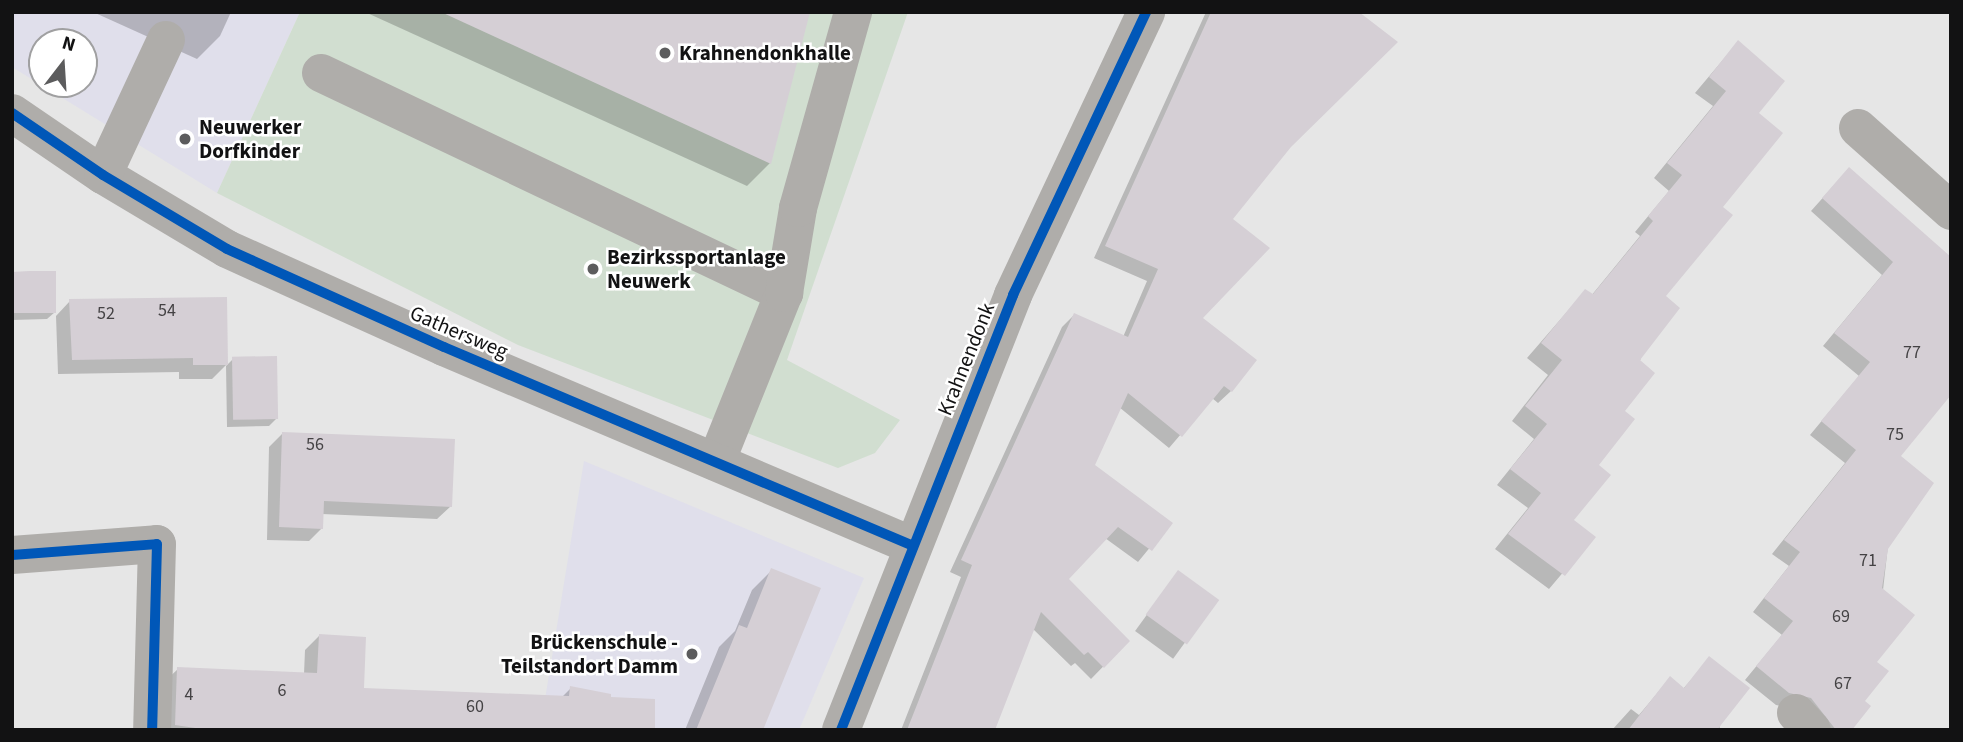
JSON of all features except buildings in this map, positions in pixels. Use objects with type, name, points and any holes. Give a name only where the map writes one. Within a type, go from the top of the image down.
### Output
[{"type":"street","points":[[716,462],[784,293],[798,208],[853,12]]},
{"type":"street","name":"Krahnendonk","points":[[841,730],[911,545],[1013,295],[1146,12]]},
{"type":"street","points":[[103,175],[166,40]]},
{"type":"street","points":[[321,73],[784,293]]},
{"type":"street","name":"Gathersweg","points":[[12,113],[103,175],[227,249],[911,545]]},
{"type":"street","points":[[1857,128],[1951,211]]},
{"type":"street","points":[[12,555],[157,544],[152,730]]},
{"type":"shaded area","name":"Neuwerker Dorfkinder","points":[[12,12],[300,12],[217,193],[62,98],[98,98],[98,28],[28,28],[28,77],[12,67]]},
{"type":"shaded area","name":"Brückenschule - Teilstandort Damm","points":[[584,461],[864,578],[799,730],[540,730]]},
{"type":"green space","name":"Bezirkssportanlage Neuwerk","points":[[300,12],[908,12],[787,360],[900,420],[875,453],[838,468],[518,345],[217,193]]},
{"type":"cycle path","points":[[841,730],[1013,295],[1146,12]]},
{"type":"cycle path","points":[[12,113],[103,175],[227,249],[444,347],[911,545]]},
{"type":"cycle path","points":[[12,555],[157,544],[152,730]]},
{"type":"place","name":"Krahnendonkhalle","points":[[665,53]]},
{"type":"place","name":"Neuwerker Dorfkinder","points":[[185,139]]},
{"type":"place","name":"Bezirkssportanlage Neuwerk","points":[[593,269]]},
{"type":"place","name":"Brückenschule - Teilstandort Damm","points":[[692,654]]}]
